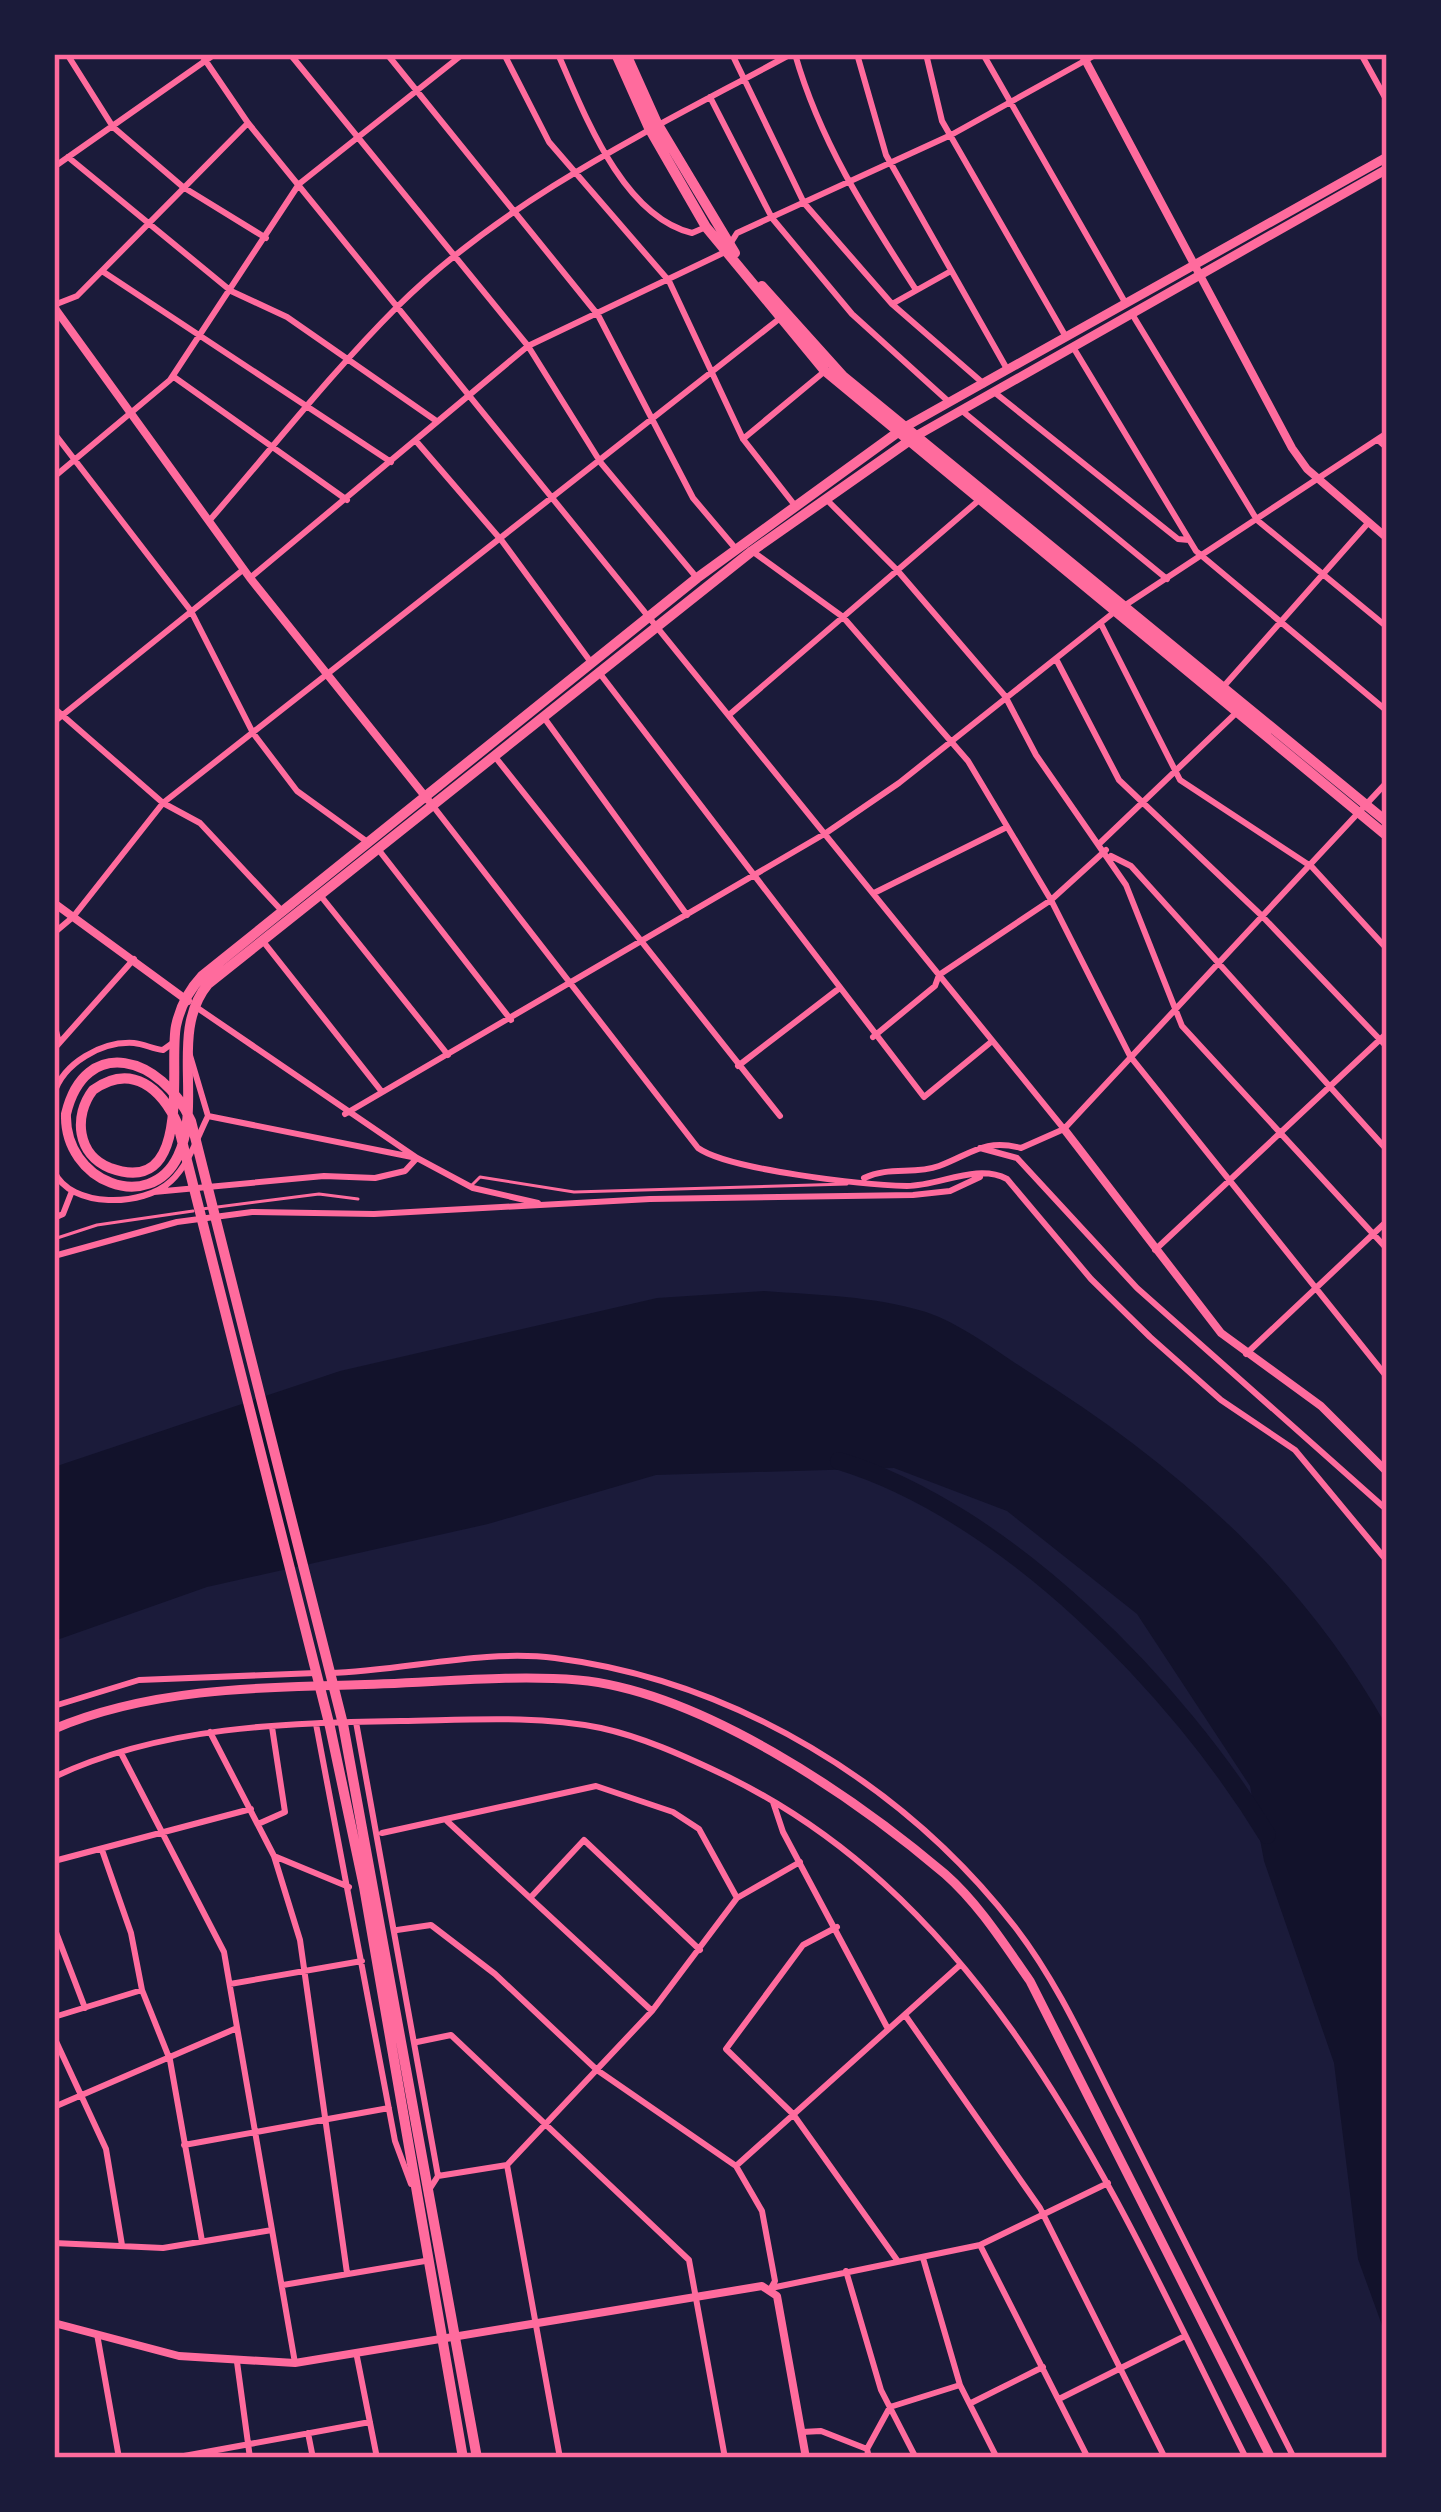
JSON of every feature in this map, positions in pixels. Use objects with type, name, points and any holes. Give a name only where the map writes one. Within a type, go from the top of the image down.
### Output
[{"type":"main road","points":[[616,54],[706,227],[817,350],[901,430]]},
{"type":"main road","points":[[626,54],[653,125],[728,250],[779,320],[825,370],[1235,714],[1387,821]]},
{"type":"main road","points":[[477,2458],[428,2192],[330,1727],[178,1125],[153,1086],[128,1078],[93,1090],[80,1116],[82,1140],[106,1166],[122,1171],[152,1164],[165,1150],[176,1111],[174,1042],[202,976],[374,847],[596,669],[659,630],[824,498],[1070,342],[1387,157]]},
{"type":"main road","points":[[1199,269],[1387,169]]},
{"type":"main road","points":[[429,801],[496,758],[650,617],[794,503],[901,430],[1007,370],[1070,342]]},
{"type":"main road","points":[[912,439],[979,501],[1222,688],[1364,809],[1387,836]]},
{"type":"main road","points":[[374,847],[320,896],[286,915],[190,1003],[190,1112],[176,1160],[160,1176],[133,1185],[98,1178],[76,1160],[66,1114],[85,1079],[106,1066],[132,1064],[160,1074],[191,1121],[343,1724],[414,2138],[415,2194],[425,2261],[463,2458]]},
{"type":"main road","points":[[54,1729],[150,1700],[267,1689],[578,1680],[646,1694],[760,1741],[946,1875],[986,1918],[1030,1981],[1271,2458]]},
{"type":"street","points":[[67,54],[113,127],[183,187],[266,238]]},
{"type":"street","points":[[54,167],[203,57],[215,54]]},
{"type":"street","points":[[290,54],[527,346],[601,463],[697,578]]},
{"type":"street","points":[[387,54],[598,314],[693,498],[736,549]]},
{"type":"street","points":[[54,477],[173,376],[299,184],[463,54]]},
{"type":"street","points":[[504,54],[549,142],[669,281],[743,439],[794,503]]},
{"type":"street","points":[[558,54],[604,155],[670,226],[692,233],[706,227]]},
{"type":"street","points":[[732,54],[804,203],[892,304],[984,384]]},
{"type":"street","points":[[208,521],[399,306],[456,258],[514,213],[653,125],[793,54],[811,106],[848,183],[916,290]]},
{"type":"street","points":[[857,54],[890,163],[1007,370]]},
{"type":"street","points":[[926,54],[942,121],[1189,540],[1279,623],[1387,711]]},
{"type":"street","points":[[983,54],[1257,520],[1387,627]]},
{"type":"street","points":[[54,722],[57,711],[347,500],[467,391],[527,346],[669,281],[728,250],[736,233],[951,135],[1011,104],[1084,57],[1097,54]]},
{"type":"street","points":[[1361,54],[1387,101]]},
{"type":"street","points":[[203,57],[248,123],[826,832],[1211,1322],[1246,1354],[1322,1406],[1387,1472]]},
{"type":"street","points":[[1084,57],[1292,448],[1317,478],[1387,538]]},
{"type":"street","points":[[710,97],[772,218],[852,314],[950,403]]},
{"type":"street","points":[[248,123],[77,296],[54,306],[247,573],[574,984],[698,1148],[740,1168],[910,1186],[988,1172],[1016,1185],[1090,1279],[1221,1400],[1295,1450],[1387,1561]]},
{"type":"street","points":[[68,158],[231,291],[287,317],[435,420]]},
{"type":"street","points":[[102,271],[391,462]]},
{"type":"street","points":[[892,304],[951,271]]},
{"type":"street","points":[[54,933],[74,916],[163,803],[502,542],[779,320]]},
{"type":"street","points":[[743,439],[825,370]]},
{"type":"street","points":[[173,376],[347,500]]},
{"type":"street","points":[[994,392],[1178,538],[1189,540]]},
{"type":"street","points":[[961,410],[1167,579]]},
{"type":"street","points":[[54,433],[190,611],[253,734],[297,791],[374,847],[511,1020]]},
{"type":"street","points":[[345,1114],[574,984],[826,832],[952,742],[1117,611],[1387,434]]},
{"type":"street","points":[[415,440],[502,542],[837,990],[924,1097],[992,1042]]},
{"type":"street","points":[[1378,440],[1387,448]]},
{"type":"street","points":[[824,498],[897,571],[1005,696],[1036,755],[1105,849],[1182,1026],[1387,1249]]},
{"type":"street","points":[[729,715],[979,501]]},
{"type":"street","points":[[1222,688],[1369,522]]},
{"type":"street","points":[[752,551],[843,617],[952,742],[1051,900],[1130,1056],[1387,1377]]},
{"type":"street","points":[[1101,624],[1180,780],[1312,867],[1387,949]]},
{"type":"street","points":[[1056,659],[1093,737],[1140,804],[1262,916],[1383,1036],[1387,1047]]},
{"type":"street","points":[[57,711],[163,803],[200,823],[286,915]]},
{"type":"street","points":[[873,1037],[935,986],[938,975],[1051,900],[1105,849],[1140,804],[1235,714]]},
{"type":"street","points":[[544,718],[687,915]]},
{"type":"street","points":[[496,758],[780,1117]]},
{"type":"street","points":[[860,1180],[884,1168],[935,1168],[976,1147],[999,1142],[1021,1148],[1064,1130],[1174,1006],[1312,867],[1387,782]]},
{"type":"street","points":[[874,893],[1006,828]]},
{"type":"street","points":[[1105,849],[1131,866],[1387,1150]]},
{"type":"street","points":[[320,896],[448,1055]]},
{"type":"street","points":[[54,903],[345,1114],[470,1187],[539,1204]]},
{"type":"street","points":[[262,940],[382,1092]]},
{"type":"street","points":[[56,1046],[134,959]]},
{"type":"street","points":[[738,1066],[837,990]]},
{"type":"street","points":[[54,1023],[56,1046]]},
{"type":"street","points":[[1155,1250],[1383,1036]]},
{"type":"street","points":[[54,1094],[62,1077],[106,1047],[132,1043],[163,1050],[174,1042]]},
{"type":"street","points":[[154,1192],[183,1168],[208,1116],[188,1049]]},
{"type":"street","points":[[54,1071],[62,1077]]},
{"type":"street","points":[[208,1116],[417,1158]]},
{"type":"street","points":[[976,1147],[1017,1158],[1137,1288],[1387,1510]]},
{"type":"street","points":[[54,1171],[72,1191],[93,1199],[324,1176],[375,1178],[405,1171],[417,1158]]},
{"type":"street","points":[[54,1256],[177,1222],[252,1212],[374,1214],[539,1204],[913,1195],[950,1191],[988,1172]]},
{"type":"street","points":[[54,1217],[62,1214],[72,1191]]},
{"type":"street","points":[[1246,1354],[1387,1222]]},
{"type":"street","points":[[54,1706],[139,1680],[398,1671],[499,1655],[550,1658],[620,1668],[694,1691],[826,1758],[943,1846],[1039,1960],[1294,2458]]},
{"type":"street","points":[[54,1778],[121,1753],[210,1732],[356,1722],[508,1719],[606,1729],[692,1760],[772,1798],[843,1845],[960,1964],[1075,2121],[1246,2458]]},
{"type":"street","points":[[356,1722],[380,1834],[438,2176],[428,2192]]},
{"type":"street","points":[[316,1724],[389,2108],[415,2194]]},
{"type":"street","points":[[258,1824],[285,1812],[272,1726]]},
{"type":"street","points":[[210,1732],[274,1856],[304,1970],[347,2273]]},
{"type":"street","points":[[121,1753],[224,1952],[295,2363]]},
{"type":"street","points":[[380,1834],[596,1786],[673,1812],[699,1829],[737,1898]]},
{"type":"street","points":[[772,1798],[800,1862],[888,2029]]},
{"type":"street","points":[[54,1862],[251,1809]]},
{"type":"street","points":[[447,1821],[652,2011]]},
{"type":"street","points":[[531,1897],[584,1840],[700,1951]]},
{"type":"street","points":[[102,1850],[131,1933],[142,1990],[170,2060],[202,2241]]},
{"type":"street","points":[[274,1856],[349,1887]]},
{"type":"street","points":[[438,2176],[507,2165],[652,2011],[737,1898],[800,1862]]},
{"type":"street","points":[[397,1930],[431,1924],[496,1974],[597,2070],[736,2166],[762,2212],[775,2281],[771,2288],[806,2458]]},
{"type":"street","points":[[837,1927],[803,1945],[727,2049],[793,2114],[898,2260]]},
{"type":"street","points":[[54,1928],[85,2008]]},
{"type":"street","points":[[230,1984],[362,1961]]},
{"type":"street","points":[[736,2166],[960,1964]]},
{"type":"street","points":[[54,2017],[142,1990]]},
{"type":"street","points":[[905,2015],[1043,2215],[1166,2458]]},
{"type":"street","points":[[54,2107],[237,2028]]},
{"type":"street","points":[[417,2042],[451,2035],[689,2260],[725,2458]]},
{"type":"street","points":[[54,2037],[106,2149],[122,2245]]},
{"type":"street","points":[[184,2145],[389,2108]]},
{"type":"street","points":[[507,2165],[560,2458]]},
{"type":"street","points":[[54,2323],[179,2356],[295,2363],[357,2357],[695,2297],[771,2288],[980,2245],[1108,2183]]},
{"type":"street","points":[[54,2243],[163,2248],[272,2230]]},
{"type":"street","points":[[980,2245],[1088,2458]]},
{"type":"street","points":[[923,2258],[960,2385],[997,2458]]},
{"type":"street","points":[[284,2285],[425,2261]]},
{"type":"street","points":[[847,2271],[890,2407],[916,2458]]},
{"type":"street","points":[[97,2335],[119,2458]]},
{"type":"street","points":[[1059,2399],[1185,2336]]},
{"type":"street","points":[[357,2357],[377,2458]]},
{"type":"street","points":[[237,2362],[250,2458]]},
{"type":"street","points":[[970,2404],[1043,2367]]},
{"type":"street","points":[[801,2432],[821,2431],[868,2453],[890,2407],[960,2385]]},
{"type":"street","points":[[173,2458],[370,2422]]},
{"type":"street","points":[[308,2433],[313,2458]]},
{"type":"lane","points":[[470,1187],[480,1177],[574,1192],[746,1183],[855,1185],[860,1180]]},
{"type":"lane","points":[[54,1238],[97,1225],[303,1196],[358,1199]]},
{"type":"shaded area","points":[[764,1291],[866,1299],[926,1312],[966,1331],[1083,1407],[1184,1484],[1275,1572],[1316,1620],[1387,1727],[1387,2339],[1358,2259],[1334,2063],[1264,1861],[1250,1786],[1137,1614],[1007,1511],[894,1468],[656,1475],[488,1524],[207,1587],[54,1641],[54,1467],[340,1371],[657,1298]]},
{"type":"waterway","points":[[839,1461],[902,1486],[964,1520],[1083,1612],[1186,1722],[1267,1835]]}]
